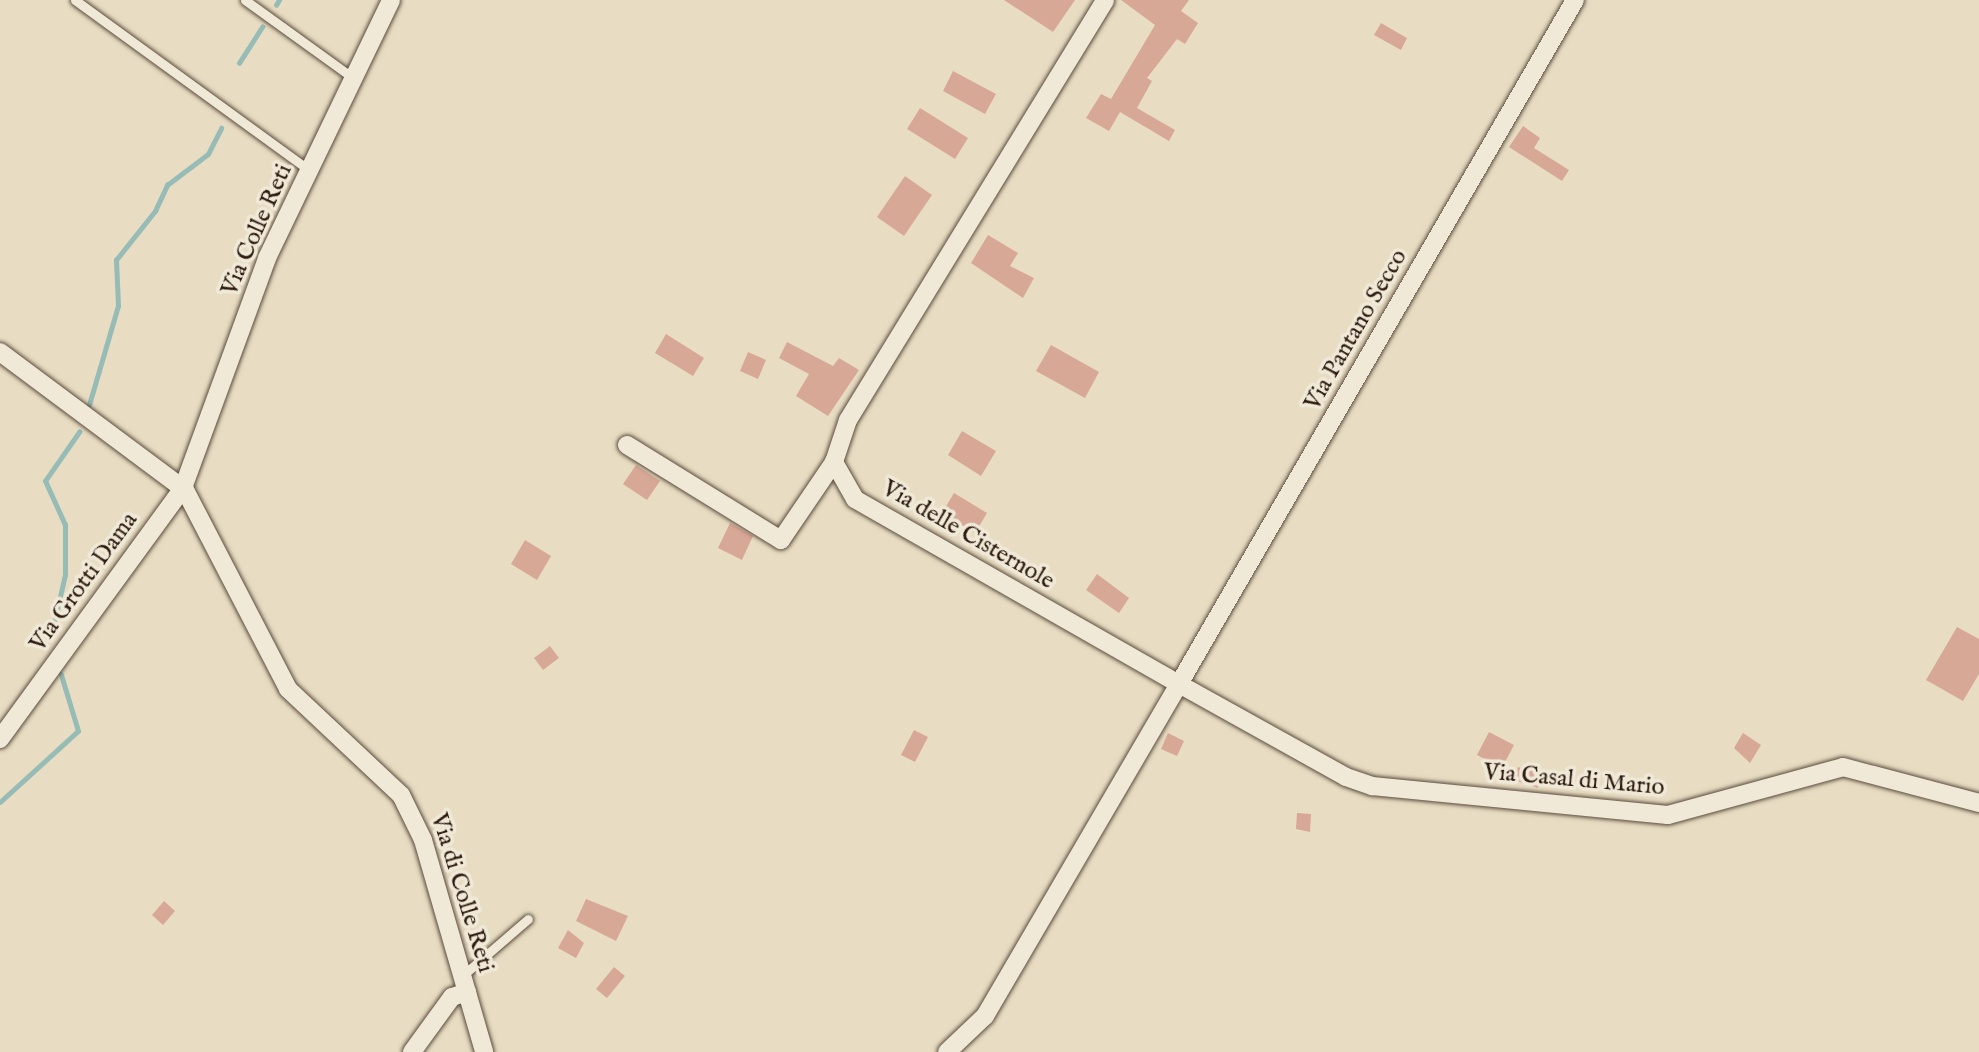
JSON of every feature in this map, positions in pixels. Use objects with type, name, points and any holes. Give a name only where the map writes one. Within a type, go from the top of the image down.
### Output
[{"type":"street","name":"Via Colle Reti","points":[[183,488],[262,272],[309,170],[357,81],[391,0]]},
{"type":"street","points":[[627,445],[781,540],[834,462],[848,420],[1105,0]]},
{"type":"street","name":"Via Pantano Secco","points":[[1179,684],[1575,0]]},
{"type":"street","points":[[0,352],[183,488]]},
{"type":"street","name":"Via delle Cisternole","points":[[834,462],[855,499],[1179,684]]},
{"type":"street","name":"Via Grotti Dama","points":[[0,739],[183,488]]},
{"type":"street","name":"Via di Colle Reti","points":[[183,488],[288,690],[381,772],[408,806],[484,1052]]},
{"type":"street","points":[[947,1052],[985,1016],[1179,684]]},
{"type":"street","name":"Via Casal di Mario","points":[[1179,684],[1346,778],[1372,786],[1668,815],[1843,767],[1979,803]]},
{"type":"street","points":[[412,1052],[452,997],[465,984]]},
{"type":"lane","points":[[75,0],[309,170]]},
{"type":"lane","points":[[245,0],[357,81]]},
{"type":"lane","points":[[465,984],[528,919]]},
{"type":"building","points":[[1004,0],[1075,0],[1053,32]]},
{"type":"building","points":[[1121,0],[1189,0],[1181,11],[1198,23],[1185,44],[1177,39],[1147,78],[1152,81],[1137,108],[1175,130],[1169,141],[1120,112],[1109,131],[1086,118],[1101,94],[1111,99],[1155,25]]},
{"type":"building","points":[[1381,23],[1407,38],[1401,50],[1374,35]]},
{"type":"building","points":[[953,71],[996,94],[985,114],[943,91]]},
{"type":"building","points":[[920,108],[968,138],[955,159],[907,129]]},
{"type":"building","points":[[1523,126],[1540,138],[1534,148],[1569,170],[1562,181],[1509,147]]},
{"type":"building","points":[[905,176],[932,195],[904,236],[877,217]]},
{"type":"building","points":[[988,235],[1018,253],[1010,266],[1034,278],[1023,298],[971,263]]},
{"type":"building","points":[[666,334],[704,358],[693,376],[655,353]]},
{"type":"building","points":[[787,342],[833,366],[839,358],[859,370],[828,416],[796,396],[809,374],[779,358]]},
{"type":"building","points":[[1051,345],[1099,372],[1085,398],[1036,371]]},
{"type":"building","points":[[748,352],[766,360],[758,379],[740,371]]},
{"type":"building","points":[[962,431],[996,451],[981,476],[948,455]]},
{"type":"building","points":[[636,465],[660,481],[647,500],[623,484]]},
{"type":"building","points":[[954,493],[987,513],[975,533],[942,513]]},
{"type":"building","points":[[730,523],[753,536],[742,560],[718,548]]},
{"type":"building","points":[[525,540],[551,556],[537,580],[511,564]]},
{"type":"building","points":[[1097,574],[1129,598],[1119,613],[1086,590]]},
{"type":"building","points":[[1957,627],[1979,639],[1979,674],[1963,701],[1926,680]]},
{"type":"building","points":[[550,646],[559,658],[543,670],[534,658]]},
{"type":"building","points":[[914,730],[928,737],[915,762],[901,755]]},
{"type":"building","points":[[1489,732],[1514,745],[1502,768],[1477,755]]},
{"type":"building","points":[[1168,733],[1184,741],[1177,756],[1161,749]]},
{"type":"building","points":[[1743,733],[1761,745],[1750,763],[1734,748]]},
{"type":"building","points":[[1518,767],[1543,774],[1538,788],[1514,780]]},
{"type":"building","points":[[1297,813],[1311,814],[1310,832],[1296,829]]},
{"type":"building","points":[[586,899],[628,916],[616,941],[576,921]]},
{"type":"building","points":[[164,901],[175,911],[163,925],[152,915]]},
{"type":"building","points":[[568,930],[584,943],[576,958],[558,948]]},
{"type":"building","points":[[614,967],[625,976],[607,998],[596,989]]},
{"type":"waterway","points":[[276,5],[279,0]]},
{"type":"waterway","points":[[239,63],[262,27]]},
{"type":"waterway","points":[[89,405],[118,306],[116,260],[155,211],[167,185],[208,154],[221,128]]},
{"type":"waterway","points":[[51,636],[65,575],[65,525],[45,481],[79,432]]},
{"type":"waterway","points":[[0,802],[78,731],[61,675]]}]
